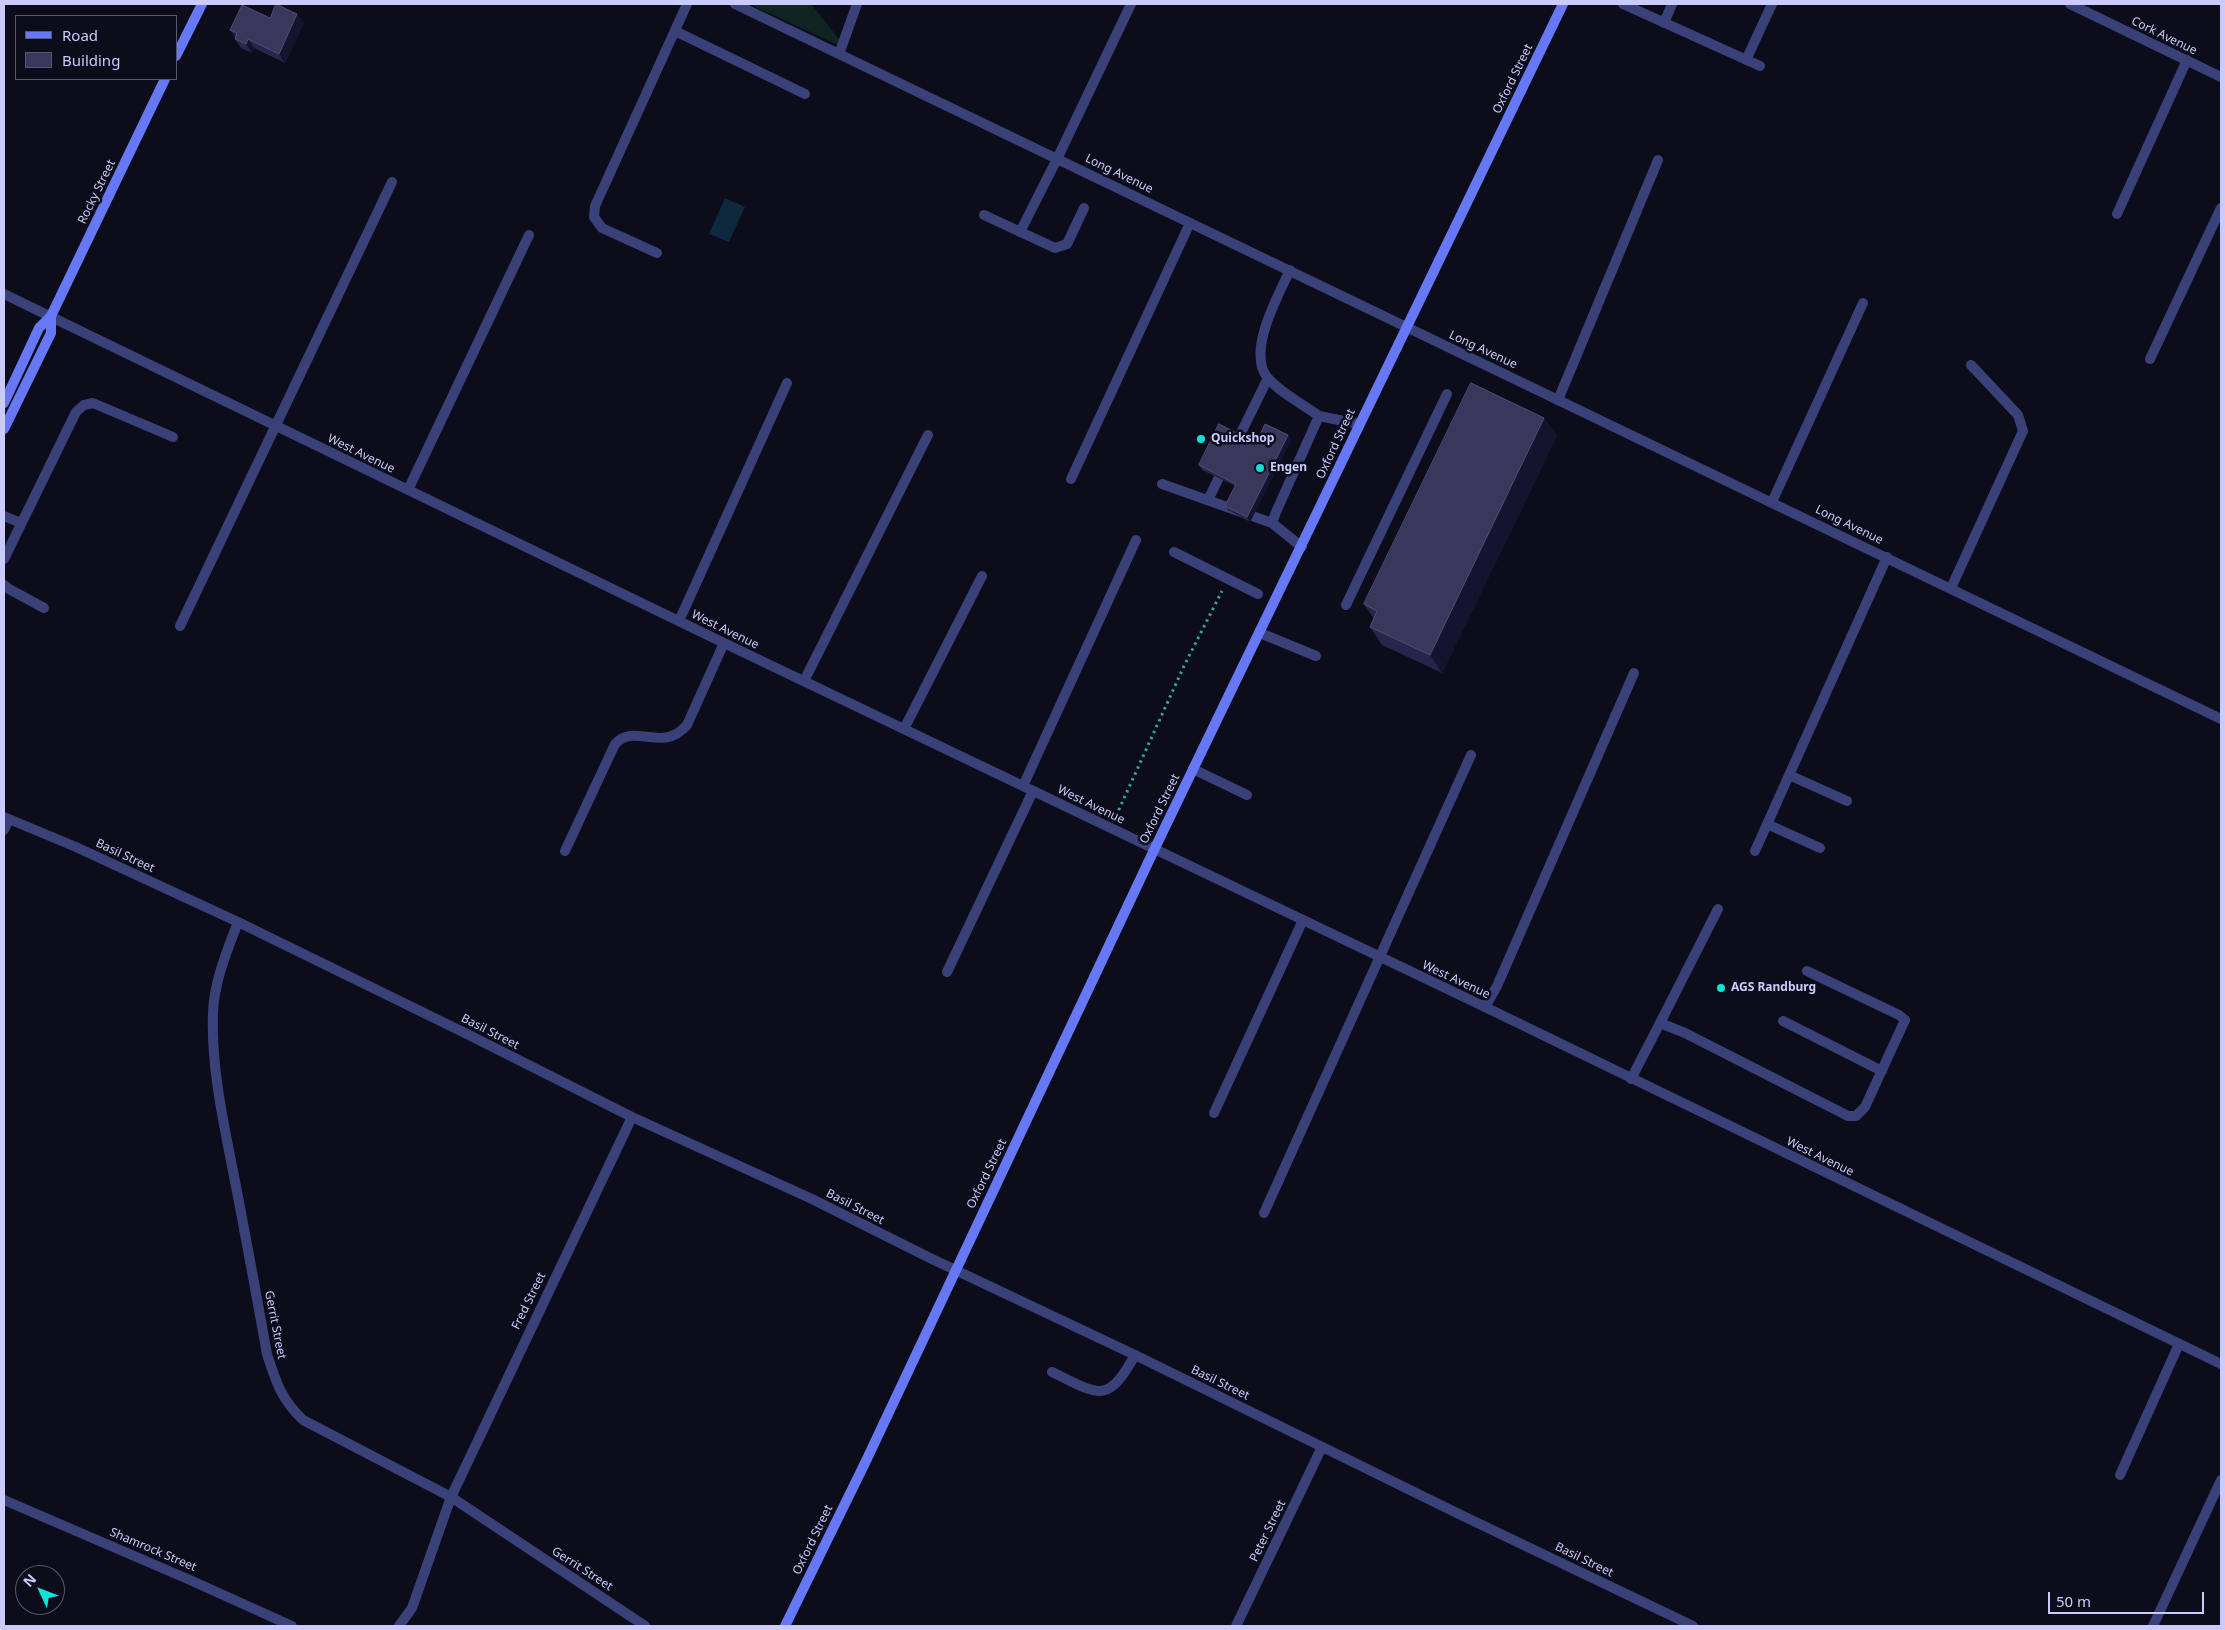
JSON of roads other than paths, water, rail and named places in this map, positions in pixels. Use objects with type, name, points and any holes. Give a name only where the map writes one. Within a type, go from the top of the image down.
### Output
[{"type":"street","points":[[178,52],[202,4]]},
{"type":"street","points":[[657,253],[602,228],[594,217],[595,206],[687,4]]},
{"type":"street","name":"Long Avenue","points":[[735,4],[2221,719]]},
{"type":"street","points":[[839,54],[858,4]]},
{"type":"street","points":[[1020,232],[1131,4]]},
{"type":"street","name":"Oxford Street","points":[[784,1626],[864,1463],[1154,850],[1563,4]]},
{"type":"street","points":[[1623,4],[1760,66]]},
{"type":"street","points":[[1664,22],[1672,4]]},
{"type":"street","points":[[1746,60],[1772,4]]},
{"type":"street","name":"Cork Avenue","points":[[2070,4],[2221,77]]},
{"type":"street","points":[[675,31],[805,94]]},
{"type":"street","points":[[2117,214],[2186,60]]},
{"type":"street","name":"Rocky Street","points":[[4,402],[39,328],[51,316],[165,80]]},
{"type":"street","points":[[1558,400],[1658,160]]},
{"type":"street","points":[[180,626],[392,182]]},
{"type":"street","points":[[984,215],[1055,248],[1060,248],[1067,244],[1084,208]]},
{"type":"street","points":[[2150,359],[2221,208]]},
{"type":"street","points":[[1071,479],[1190,223]]},
{"type":"street","points":[[408,490],[529,235]]},
{"type":"street","points":[[1290,270],[1262,337],[1259,352],[1261,367],[1268,378],[1319,416],[1359,424]]},
{"type":"street","name":"West Avenue","points":[[4,294],[679,622],[1303,920],[2221,1364]]},
{"type":"street","points":[[1772,502],[1863,302]]},
{"type":"street","name":"Rocky Street","points":[[4,429],[51,333],[51,316]]},
{"type":"street","points":[[1951,588],[2023,431],[2018,415],[1972,365]]},
{"type":"street","points":[[1208,500],[1268,378]]},
{"type":"street","points":[[679,622],[787,382]]},
{"type":"street","points":[[1346,605],[1447,394]]},
{"type":"street","points":[[4,559],[76,412],[84,405],[93,403],[173,437]]},
{"type":"street","points":[[1272,523],[1319,416]]},
{"type":"street","points":[[804,682],[928,435]]},
{"type":"street","points":[[1162,484],[1272,523],[1302,547]]},
{"type":"street","points":[[4,516],[22,523]]},
{"type":"street","points":[[1023,786],[1136,540]]},
{"type":"street","points":[[1174,552],[1258,594]]},
{"type":"street","points":[[1755,850],[1886,558]]},
{"type":"street","points":[[904,729],[982,576]]},
{"type":"street","points":[[4,585],[44,608]]},
{"type":"street","points":[[1260,633],[1316,656]]},
{"type":"street","points":[[566,851],[615,744],[619,739],[628,736],[668,738],[682,732],[687,725],[724,643]]},
{"type":"street","points":[[1485,1008],[1497,986],[1634,673]]},
{"type":"street","points":[[1264,1213],[1471,754]]},
{"type":"street","points":[[1193,769],[1247,795]]},
{"type":"street","points":[[1789,775],[1847,801]]},
{"type":"street","points":[[947,972],[1033,791]]},
{"type":"street","points":[[4,830],[6,818]]},
{"type":"street","name":"Basil Street","points":[[6,818],[76,847],[238,922],[632,1117],[812,1199],[954,1270],[1135,1355],[1693,1626]]},
{"type":"street","points":[[1767,824],[1820,848]]},
{"type":"street","points":[[1630,1079],[1718,909]]},
{"type":"street","points":[[1214,1113],[1303,920]]},
{"type":"street","name":"Gerrit Street","points":[[238,922],[224,958],[216,986],[213,1012],[213,1042],[226,1135],[267,1354],[278,1390],[289,1407],[303,1420],[451,1497],[645,1626]]},
{"type":"street","points":[[1660,1023],[1848,1116],[1856,1116],[1860,1113],[1905,1023],[1903,1017],[1807,971]]},
{"type":"street","points":[[1783,1021],[1882,1071]]},
{"type":"street","name":"Fred Street","points":[[451,1497],[632,1117]]},
{"type":"street","points":[[2120,1475],[2179,1344]]},
{"type":"street","points":[[1052,1372],[1091,1390],[1100,1392],[1115,1386],[1135,1355]]},
{"type":"street","name":"Peter Street","points":[[1236,1626],[1322,1447]]},
{"type":"street","points":[[2153,1626],[2221,1480]]},
{"type":"street","points":[[399,1626],[412,1608],[451,1497]]},
{"type":"street","name":"Shamrock Street","points":[[4,1500],[292,1626]]},
{"type":"water","points":[[725,198],[745,207],[729,242],[709,234]]},
{"type":"place","name":"Quickshop","points":[[1201,439]]},
{"type":"place","name":"Engen","points":[[1260,468]]},
{"type":"place","name":"AGS Randburg","points":[[1721,988]]}]
